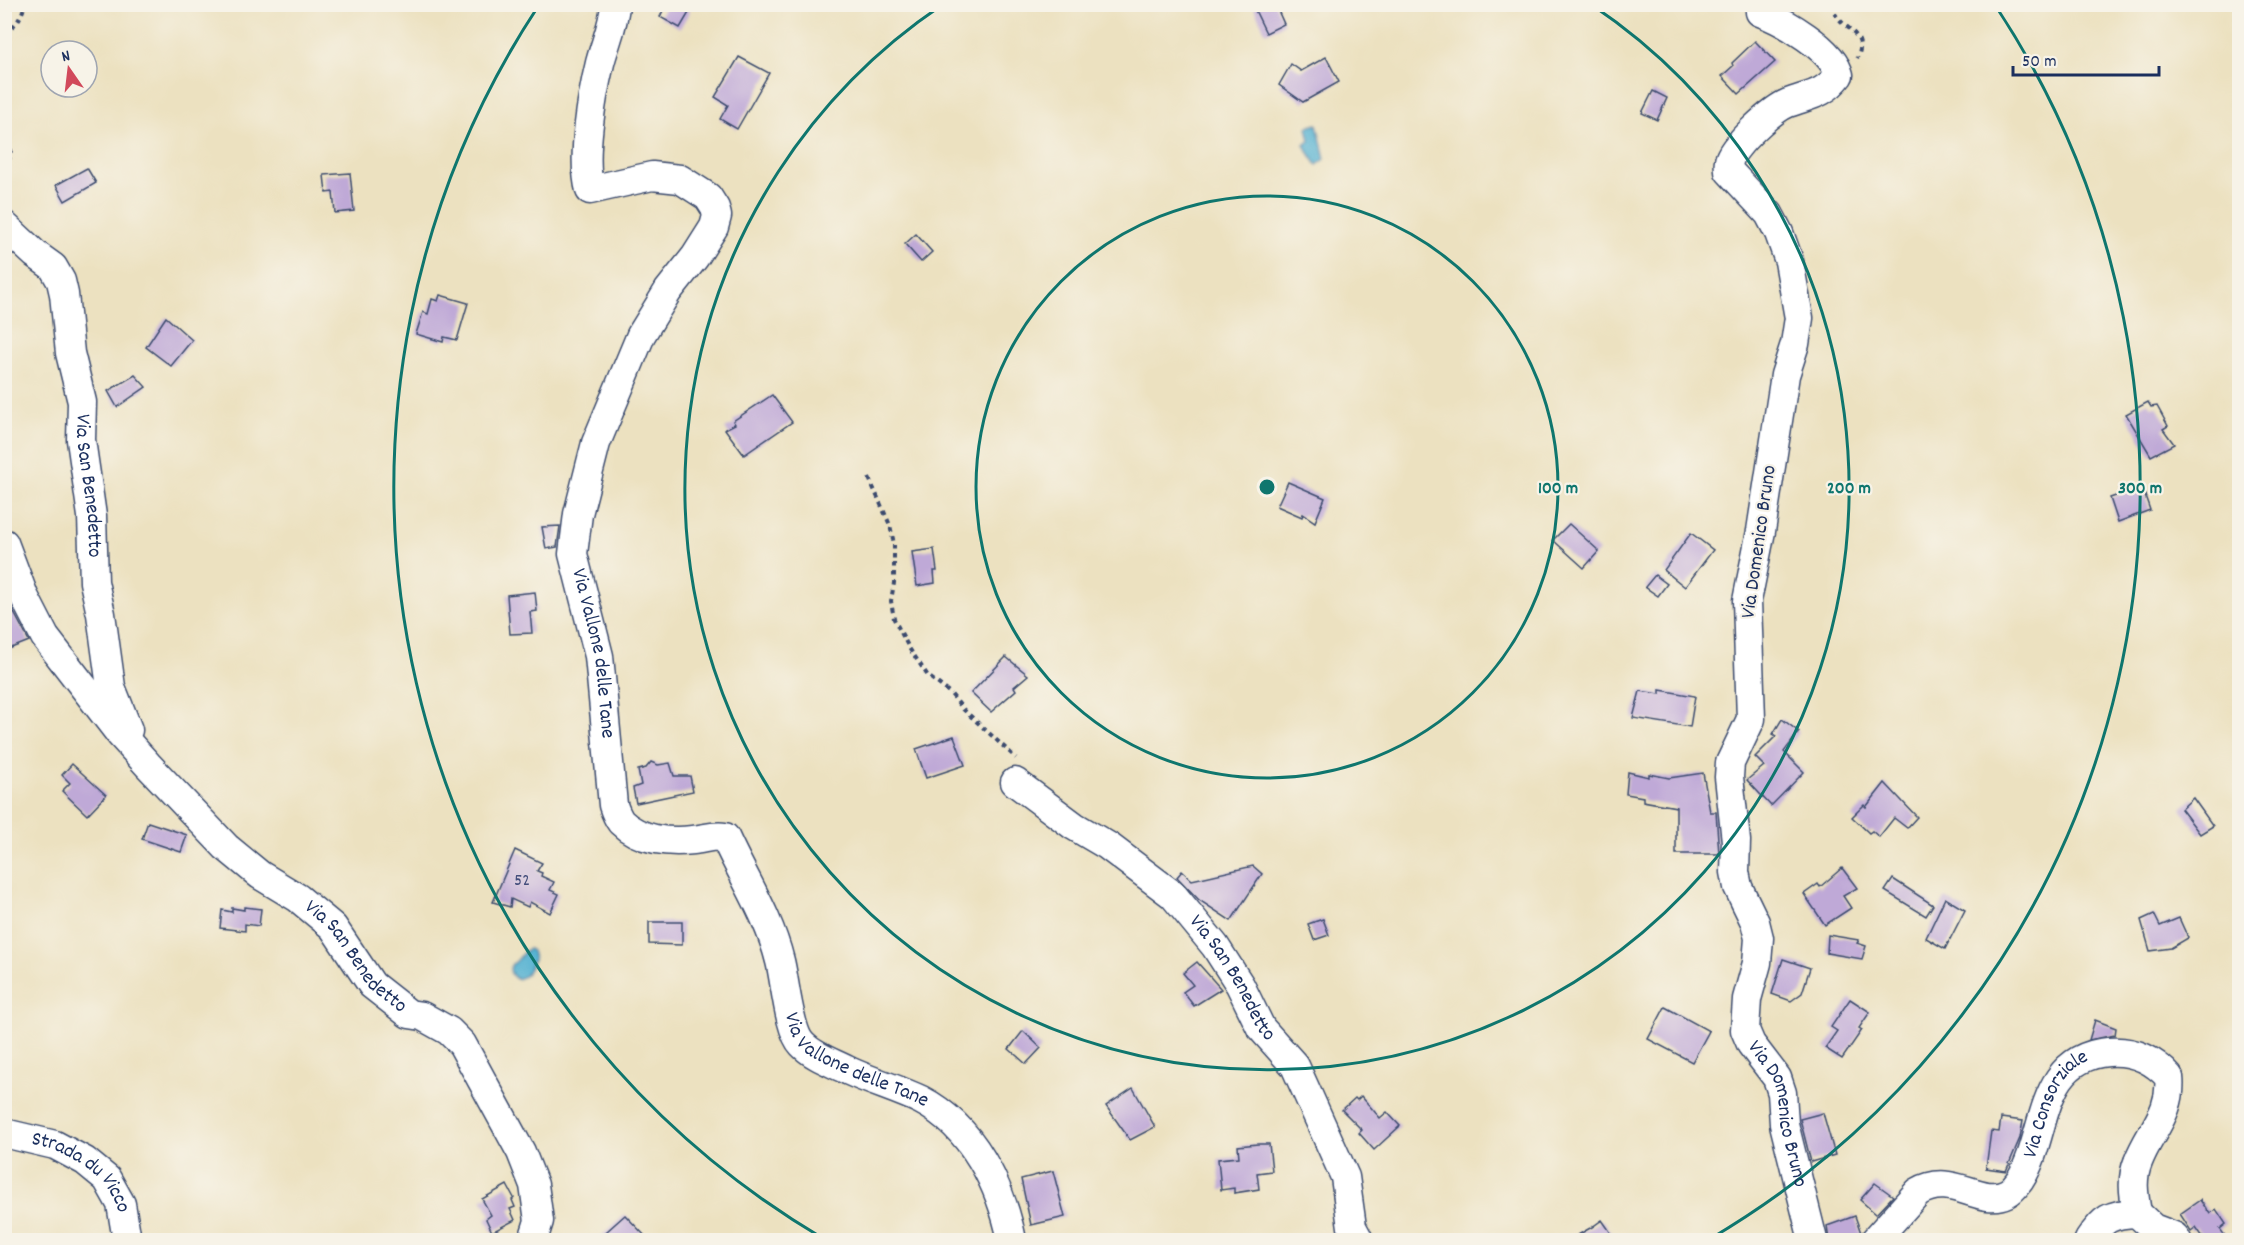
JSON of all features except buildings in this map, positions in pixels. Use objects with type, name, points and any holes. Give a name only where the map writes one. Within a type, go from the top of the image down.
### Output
[{"type":"street","name":"Via Vallone delle Tane","points":[[615,4],[600,62],[591,118],[586,168],[590,190],[652,176],[680,179],[708,197],[717,216],[714,227],[695,257],[668,291],[641,335],[596,443],[578,514],[573,554],[599,656],[613,806],[620,822],[638,834],[657,840],[678,842],[715,835],[725,837],[767,921],[780,961],[788,1005],[800,1043],[813,1054],[867,1080],[920,1100],[941,1112],[959,1129],[981,1158],[999,1193],[1012,1240]]},
{"type":"street","name":"Via Domenico Bruno","points":[[1760,12],[1779,19],[1809,41],[1837,66],[1839,75],[1831,86],[1812,97],[1786,104],[1765,117],[1729,160],[1728,171],[1769,214],[1779,233],[1789,261],[1799,318],[1795,344],[1785,375],[1761,531],[1747,601],[1751,719],[1730,763],[1729,777],[1737,841],[1735,872],[1738,887],[1755,922],[1759,939],[1745,1030],[1751,1044],[1777,1078],[1782,1093],[1784,1124],[1813,1240]]},
{"type":"street","name":"Via San Benedetto","points":[[4,225],[34,254],[53,267],[61,281],[70,352],[82,402],[81,440],[92,516],[94,582],[101,614],[107,666],[111,687],[127,727],[148,765]]},
{"type":"street","name":"Via San Benedetto","points":[[4,543],[24,596],[45,637],[120,734],[148,765],[226,847],[260,875],[298,898],[333,927],[372,985],[409,1014],[422,1016],[449,1031],[462,1044],[521,1152],[534,1185],[539,1221],[533,1240]]},
{"type":"street","name":"Via San Benedetto","points":[[1018,773],[1074,826],[1108,846],[1173,895],[1215,946],[1240,985],[1261,1028],[1295,1066],[1345,1177],[1352,1227],[1359,1240]]},
{"type":"street","name":"Via Consorziale","points":[[1875,1240],[1918,1192],[1925,1188],[1940,1184],[1988,1196],[2006,1193],[2014,1187],[2026,1170],[2049,1096],[2061,1078],[2079,1061],[2103,1052],[2128,1052],[2140,1056],[2161,1068],[2169,1077],[2169,1101],[2160,1123],[2138,1162],[2133,1188],[2137,1213]]},
{"type":"street","name":"Strada du Vicco","points":[[4,1133],[55,1145],[85,1161],[107,1179],[121,1204],[127,1240]]},
{"type":"street","points":[[2089,1240],[2102,1221],[2125,1213],[2137,1213],[2153,1228],[2174,1236],[2177,1240]]},
{"type":"path","points":[[4,32],[14,27],[21,19],[25,4]]},
{"type":"path","points":[[4,113],[11,154],[4,173]]},
{"type":"path","points":[[869,478],[890,525],[894,544],[894,583],[891,601],[894,618],[909,648],[928,676],[950,693],[1018,773]]},
{"type":"water","points":[[1317,124],[1325,159],[1317,165],[1304,145],[1310,141],[1307,127]]},
{"type":"water","points":[[529,949],[534,959],[525,976],[517,979],[511,973],[510,968]]}]
